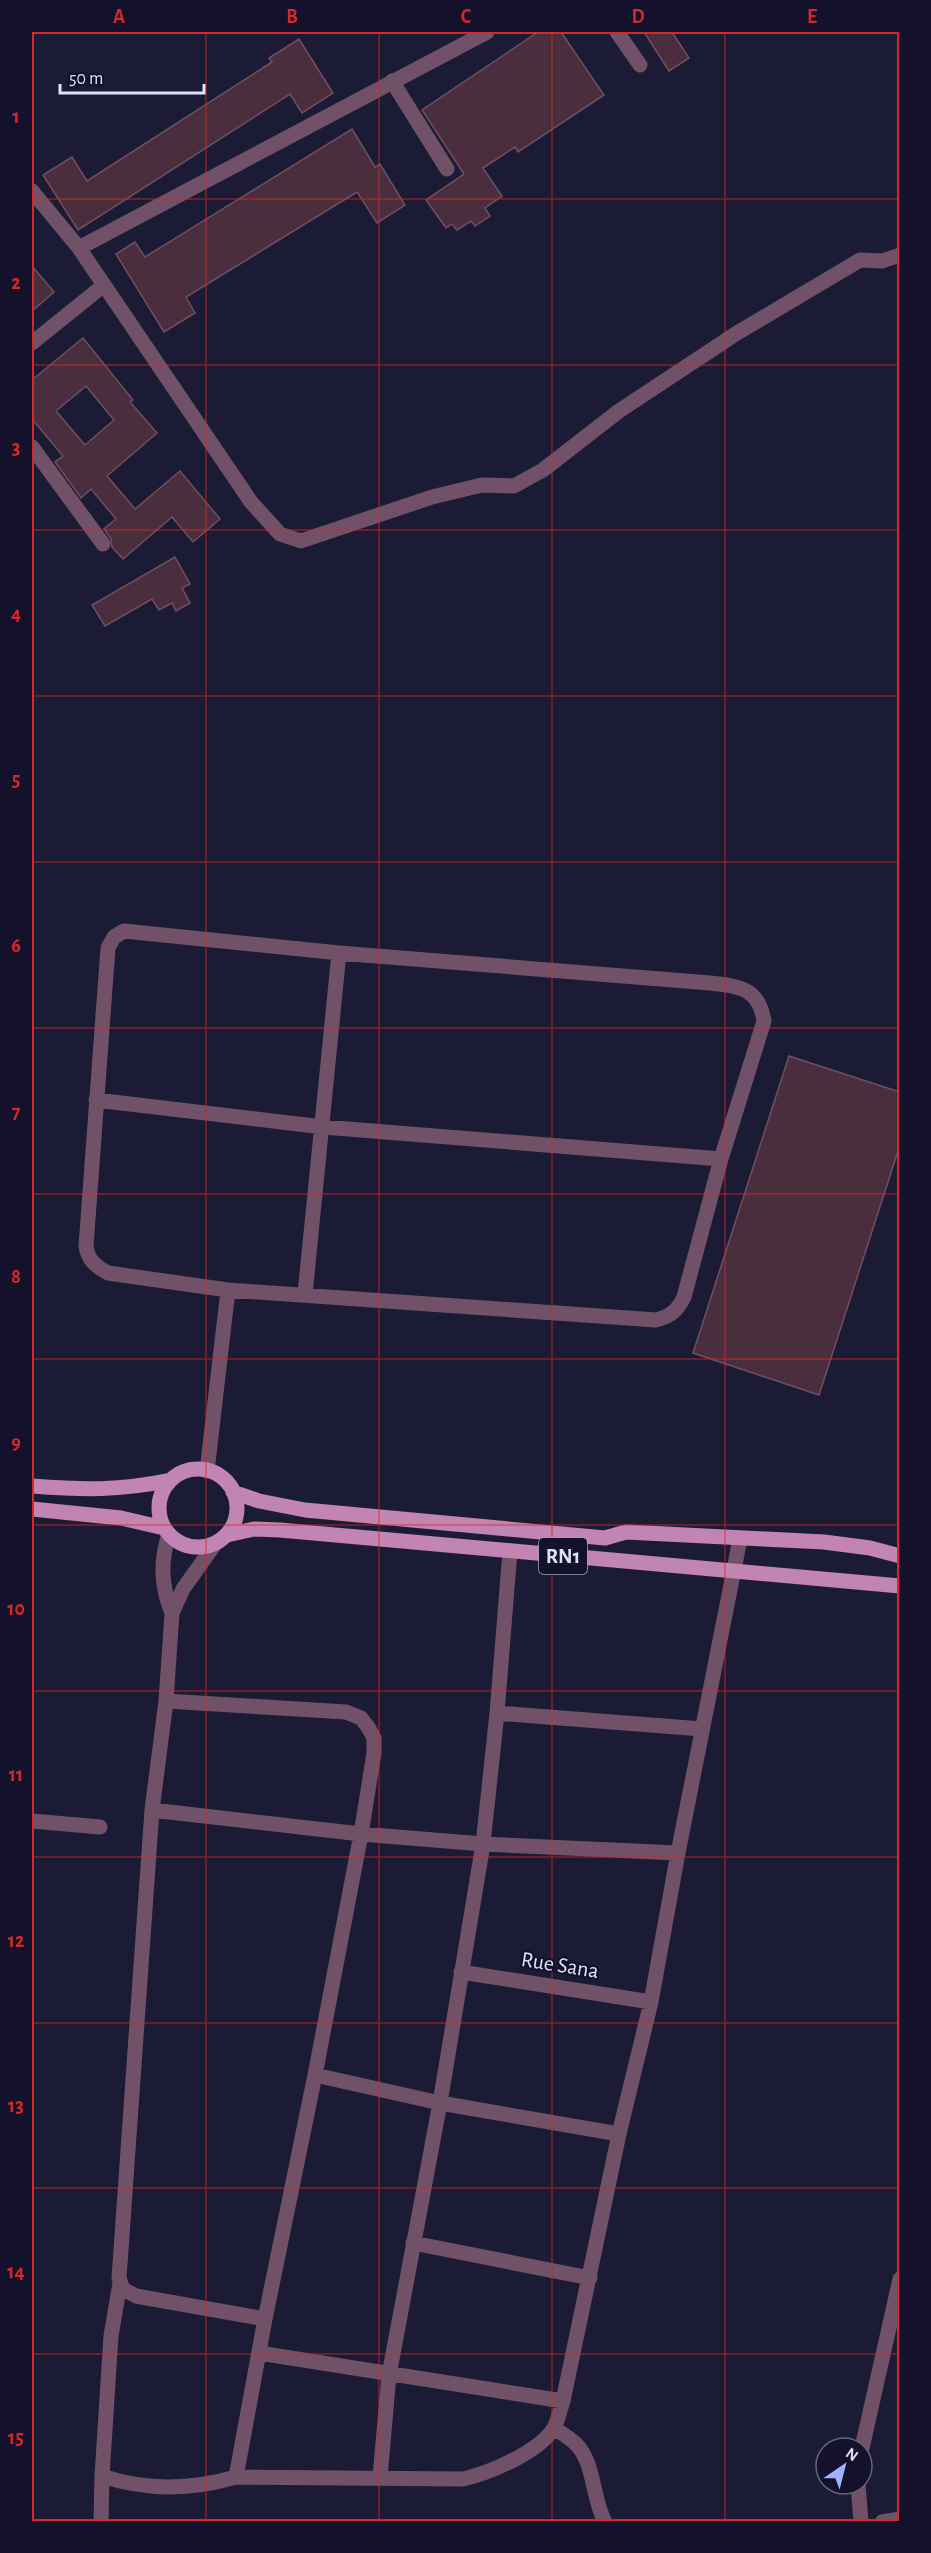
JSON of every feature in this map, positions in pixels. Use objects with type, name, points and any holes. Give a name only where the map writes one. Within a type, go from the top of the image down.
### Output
[{"type":"main road","points":[[32,1485],[88,1491],[117,1490],[171,1480],[188,1471],[207,1471]]},
{"type":"main road","name":"RN1","points":[[207,1471],[223,1478],[233,1492],[259,1501],[305,1510],[605,1538],[632,1533],[848,1545],[900,1556]]},
{"type":"main road","points":[[167,1531],[159,1512],[159,1503],[171,1480]]},
{"type":"main road","points":[[221,1539],[232,1528],[237,1510],[233,1492]]},
{"type":"main road","name":"RN1","points":[[32,1509],[121,1518],[167,1531],[175,1540],[190,1546],[207,1546],[221,1539],[254,1529],[274,1529],[900,1586]]},
{"type":"street","points":[[79,248],[487,32]]},
{"type":"street","points":[[617,32],[640,65]]},
{"type":"street","points":[[392,81],[447,169]]},
{"type":"street","points":[[32,190],[79,248],[251,502],[280,534],[301,541],[432,497],[482,485],[514,486],[543,470],[619,411],[747,327],[860,260],[882,261],[900,255]]},
{"type":"street","points":[[32,343],[104,285]]},
{"type":"street","points":[[32,447],[103,544]]},
{"type":"street","points":[[131,932],[339,953],[734,985],[745,989],[761,1006],[764,1021],[722,1159],[684,1297],[674,1314],[656,1320],[228,1290],[108,1273],[92,1262],[86,1246],[96,1100],[108,948],[119,933],[131,932]]},
{"type":"street","points":[[305,1294],[339,953]]},
{"type":"street","points":[[96,1100],[323,1127],[722,1159]]},
{"type":"street","points":[[207,1471],[228,1290]]},
{"type":"street","points":[[101,2522],[111,2336],[120,2283],[120,2242],[152,1810],[166,1701],[172,1613],[163,1587],[162,1574],[167,1531]]},
{"type":"street","points":[[172,1613],[198,1565],[221,1539]]},
{"type":"street","points":[[102,2476],[122,2483],[174,2488],[206,2486],[236,2477],[380,2477],[440,2480],[495,2471],[537,2445],[554,2428],[563,2401],[620,2134],[651,2002],[740,1539]]},
{"type":"street","points":[[380,2477],[389,2375],[440,2103],[483,1844],[497,1713],[510,1551]]},
{"type":"street","points":[[166,1701],[346,1712],[360,1718],[374,1737],[374,1753],[361,1834],[315,2075],[264,2319],[236,2477]]},
{"type":"street","points":[[497,1713],[702,1729]]},
{"type":"street","points":[[152,1810],[361,1834],[483,1844],[678,1853]]},
{"type":"street","points":[[32,1821],[100,1827]]},
{"type":"street","name":"Rue Sana","points":[[461,1972],[651,2002]]},
{"type":"street","points":[[315,2075],[440,2103],[620,2134]]},
{"type":"street","points":[[413,2243],[590,2278]]},
{"type":"street","points":[[865,2436],[900,2279]]},
{"type":"street","points":[[120,2283],[123,2289],[136,2296],[264,2319]]},
{"type":"street","points":[[259,2353],[563,2401]]},
{"type":"street","points":[[554,2428],[578,2446],[588,2464],[599,2511],[605,2522]]},
{"type":"street","points":[[859,2496],[861,2522]]},
{"type":"street","points":[[882,2522],[900,2518]]},
{"type":"building","points":[[538,32],[561,32],[604,95],[518,152],[515,147],[483,168],[502,196],[485,208],[490,216],[475,226],[471,221],[457,230],[452,224],[446,228],[426,200],[464,174],[422,110]]},
{"type":"building","points":[[644,32],[672,32],[689,58],[669,71]]},
{"type":"building","points":[[299,39],[333,93],[302,113],[290,94],[78,230],[43,175],[72,157],[87,181],[272,62],[269,58]]},
{"type":"building","points":[[352,129],[375,167],[380,164],[405,205],[377,223],[357,192],[186,297],[195,313],[164,332],[116,254],[135,242],[145,257]]},
{"type":"building","points":[[32,266],[54,292],[32,311]]},
{"type":"building","points":[[83,338],[133,400],[130,402],[157,433],[107,476],[135,509],[180,471],[220,519],[193,542],[172,517],[123,559],[112,547],[111,539],[104,529],[116,519],[91,489],[81,498],[55,462],[63,456],[32,419],[32,380]],"holes":[[[86,386],[114,420],[85,445],[56,411]]]},
{"type":"building","points":[[175,557],[190,584],[182,588],[190,603],[176,611],[172,603],[159,610],[152,599],[105,626],[92,605]]},
{"type":"building","points":[[789,1056],[900,1092],[900,1145],[819,1395],[693,1353]]}]
